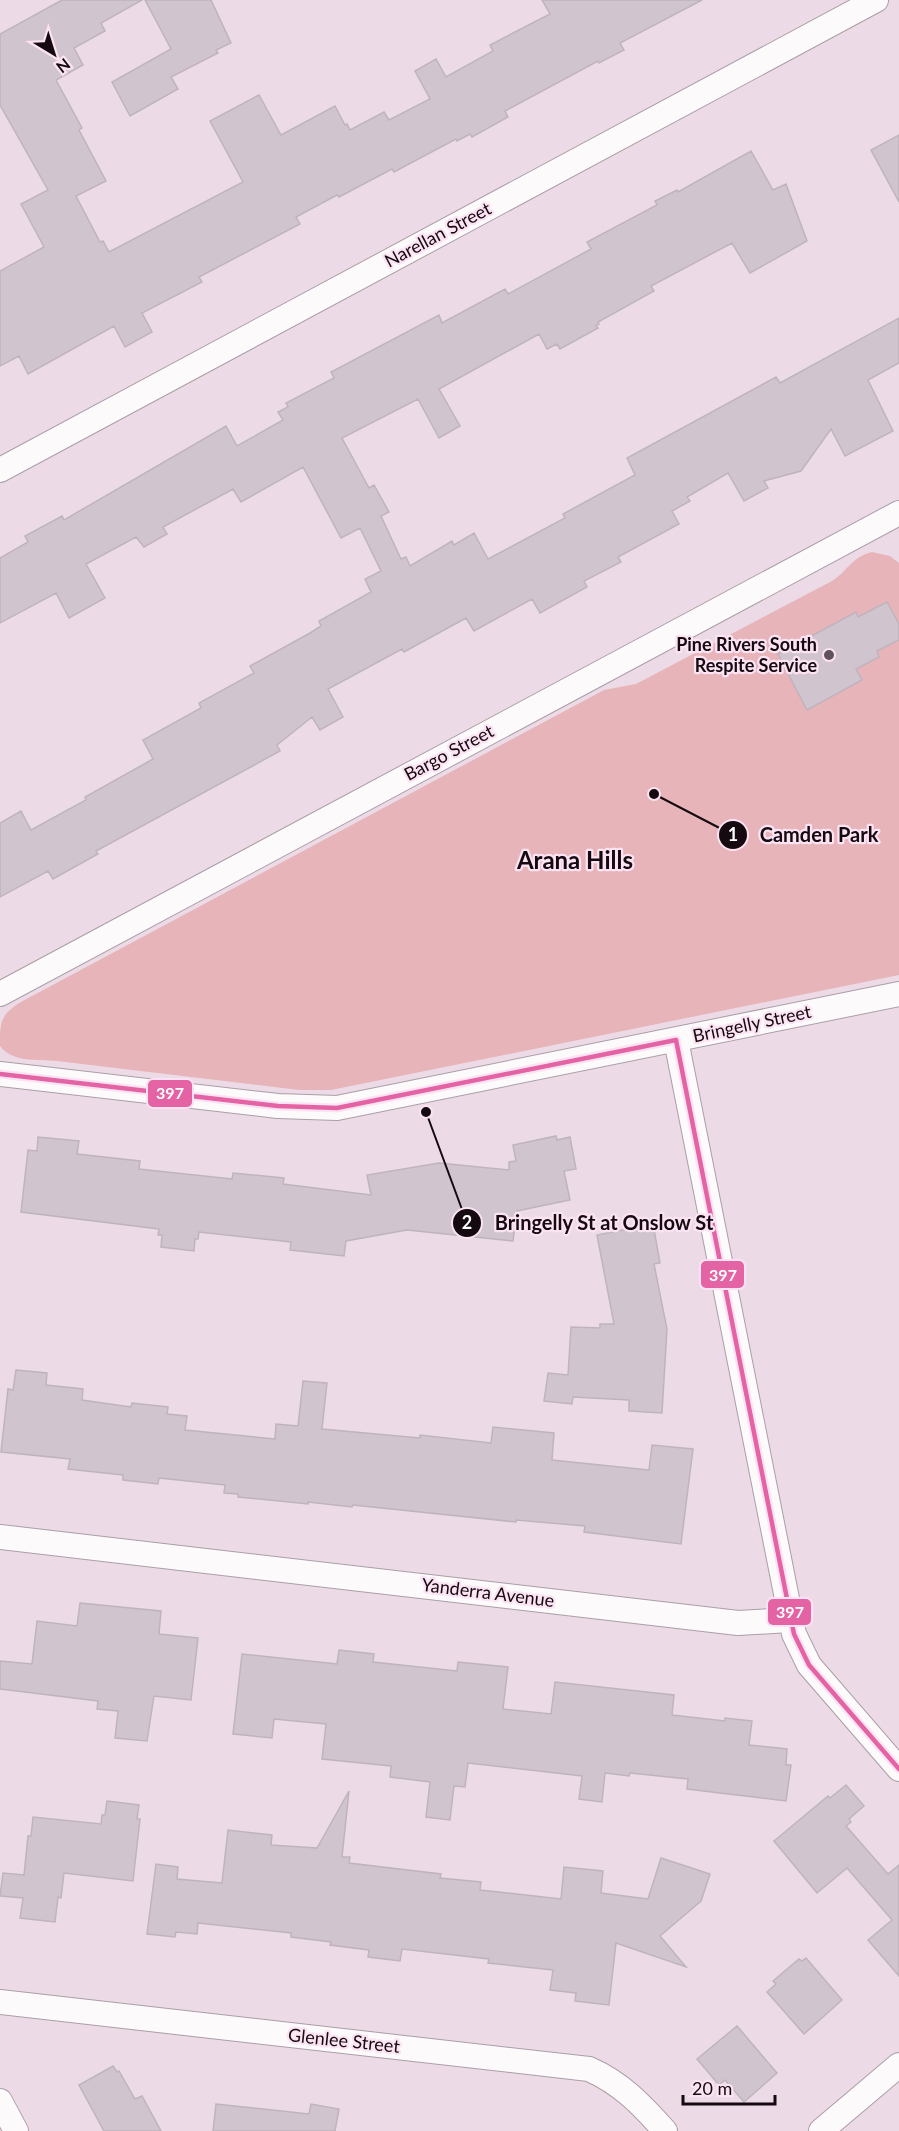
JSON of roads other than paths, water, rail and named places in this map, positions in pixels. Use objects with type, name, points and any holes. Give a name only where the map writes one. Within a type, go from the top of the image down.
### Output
[{"type":"street","name":"Narellan Street","points":[[0,470],[876,0]]},
{"type":"street","name":"Bargo Street","points":[[0,994],[898,517]]},
{"type":"street","name":"Bringelly Street","points":[[0,1074],[278,1106],[337,1108],[899,994]]},
{"type":"street","points":[[676,1040],[790,1620],[799,1647],[809,1665],[899,1770]]},
{"type":"street","name":"Yanderra Avenue","points":[[0,1537],[738,1623],[790,1620]]},
{"type":"street","name":"Glenlee Street","points":[[0,2002],[589,2069],[608,2077],[628,2092],[665,2131]]},
{"type":"street","points":[[821,2131],[899,2065]]},
{"type":"street","points":[[0,2101],[16,2131]]},
{"type":"place","name":"Pine Rivers South Respite Service","points":[[829,655]]},
{"type":"place","name":"Camden Park","points":[[654,794]]},
{"type":"place","name":"Bringelly St at Onslow St","points":[[426,1112]]},
{"type":"district","name":"Arana Hills","points":[[575,861]]}]
